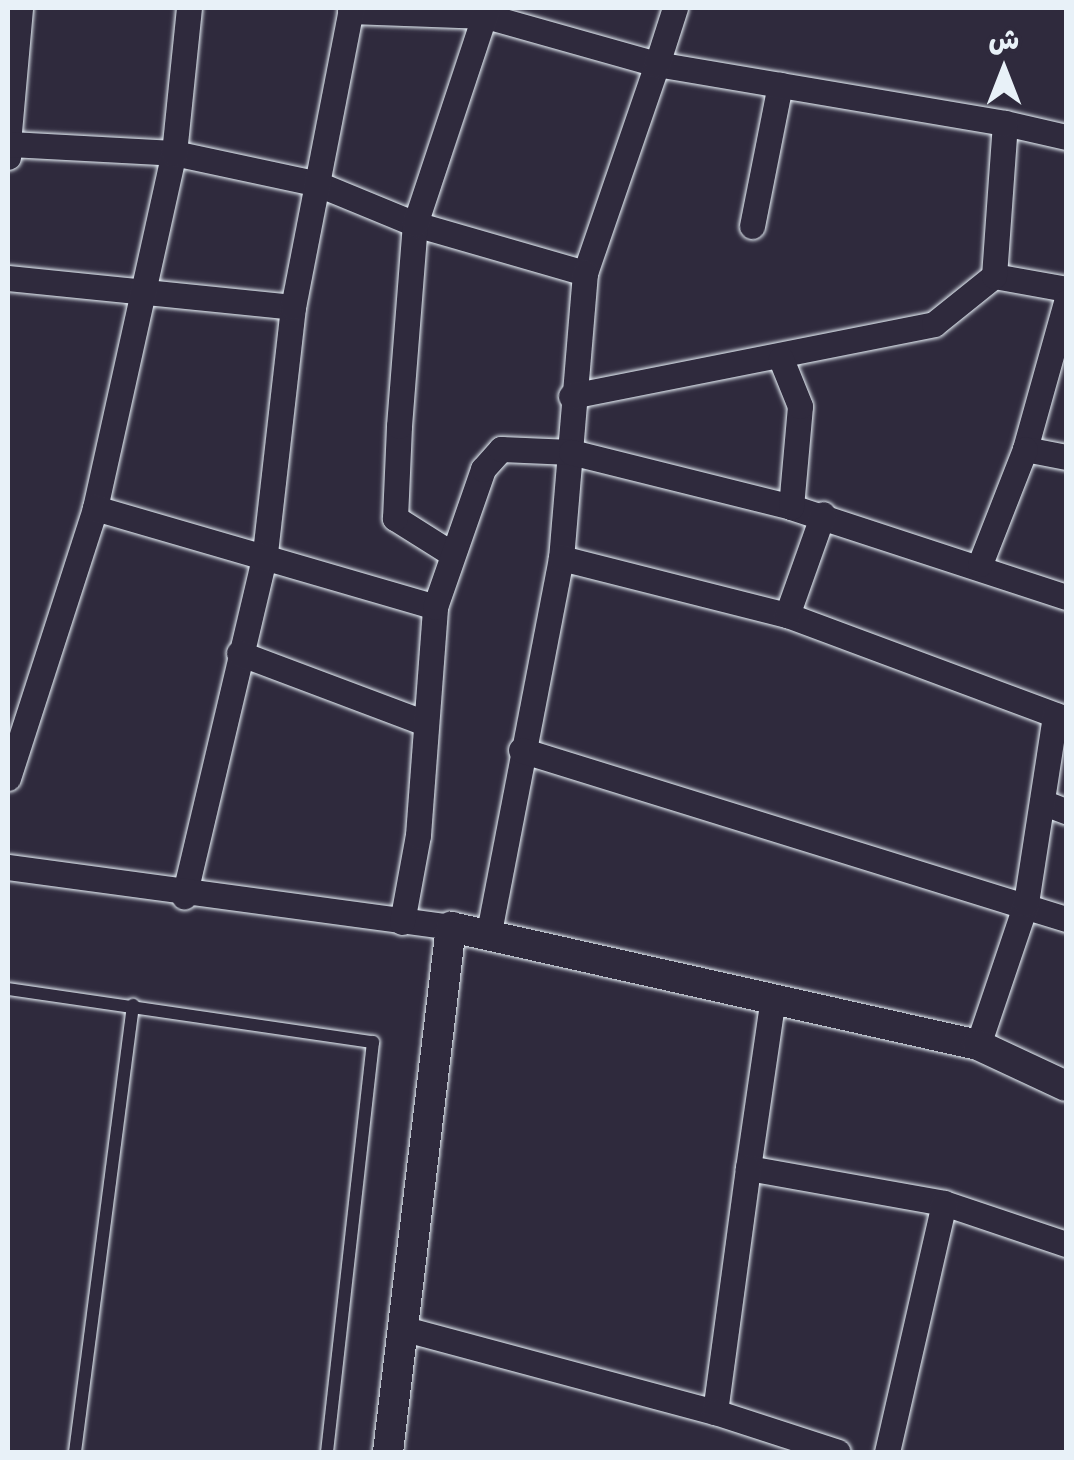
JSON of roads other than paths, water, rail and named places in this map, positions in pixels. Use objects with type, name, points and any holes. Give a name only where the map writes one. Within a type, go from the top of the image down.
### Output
[{"type":"street","points":[[20,8],[8,148],[174,152],[318,184],[416,224],[585,273]]},
{"type":"street","points":[[8,766],[95,508],[174,152],[190,8]]},
{"type":"street","points":[[489,932],[561,558],[571,452],[571,396],[585,273],[675,8]]},
{"type":"street","points":[[184,898],[264,554],[293,307],[351,9],[487,12],[657,64],[1005,123],[1066,137]]},
{"type":"street","points":[[450,552],[395,518],[416,224],[487,12]]},
{"type":"street","points":[[752,226],[780,85]]},
{"type":"street","points":[[571,396],[780,360],[934,324],[994,276],[1005,123]]},
{"type":"street","points":[[994,276],[1066,289]]},
{"type":"street","points":[[8,278],[144,286],[293,307]]},
{"type":"street","points":[[980,564],[1025,449],[1066,302]]},
{"type":"street","points":[[780,360],[800,406],[791,507]]},
{"type":"street","points":[[402,922],[435,608],[450,552],[483,468],[501,449],[571,452],[823,514],[1066,596]]},
{"type":"street","points":[[1025,449],[1066,457]]},
{"type":"street","points":[[95,508],[264,554],[435,608]]},
{"type":"street","points":[[787,615],[823,514]]},
{"type":"street","points":[[561,558],[787,615],[1061,717],[1054,806],[978,1044]]},
{"type":"street","points":[[239,653],[424,722]]},
{"type":"street","points":[[521,750],[1026,903],[1066,919]]},
{"type":"street","points":[[8,867],[184,898],[489,932],[978,1044],[1066,1086]]},
{"type":"street","points":[[388,1452],[451,927]]},
{"type":"street","points":[[715,1412],[772,997]]},
{"type":"street","points":[[748,1168],[944,1203],[1066,1244]]},
{"type":"street","points":[[887,1452],[944,1203]]},
{"type":"street","points":[[405,1329],[715,1412],[838,1452]]},
{"type":"lane","points":[[8,994],[133,1004],[374,1042],[327,1452]]},
{"type":"lane","points":[[75,1452],[133,1004]]}]
